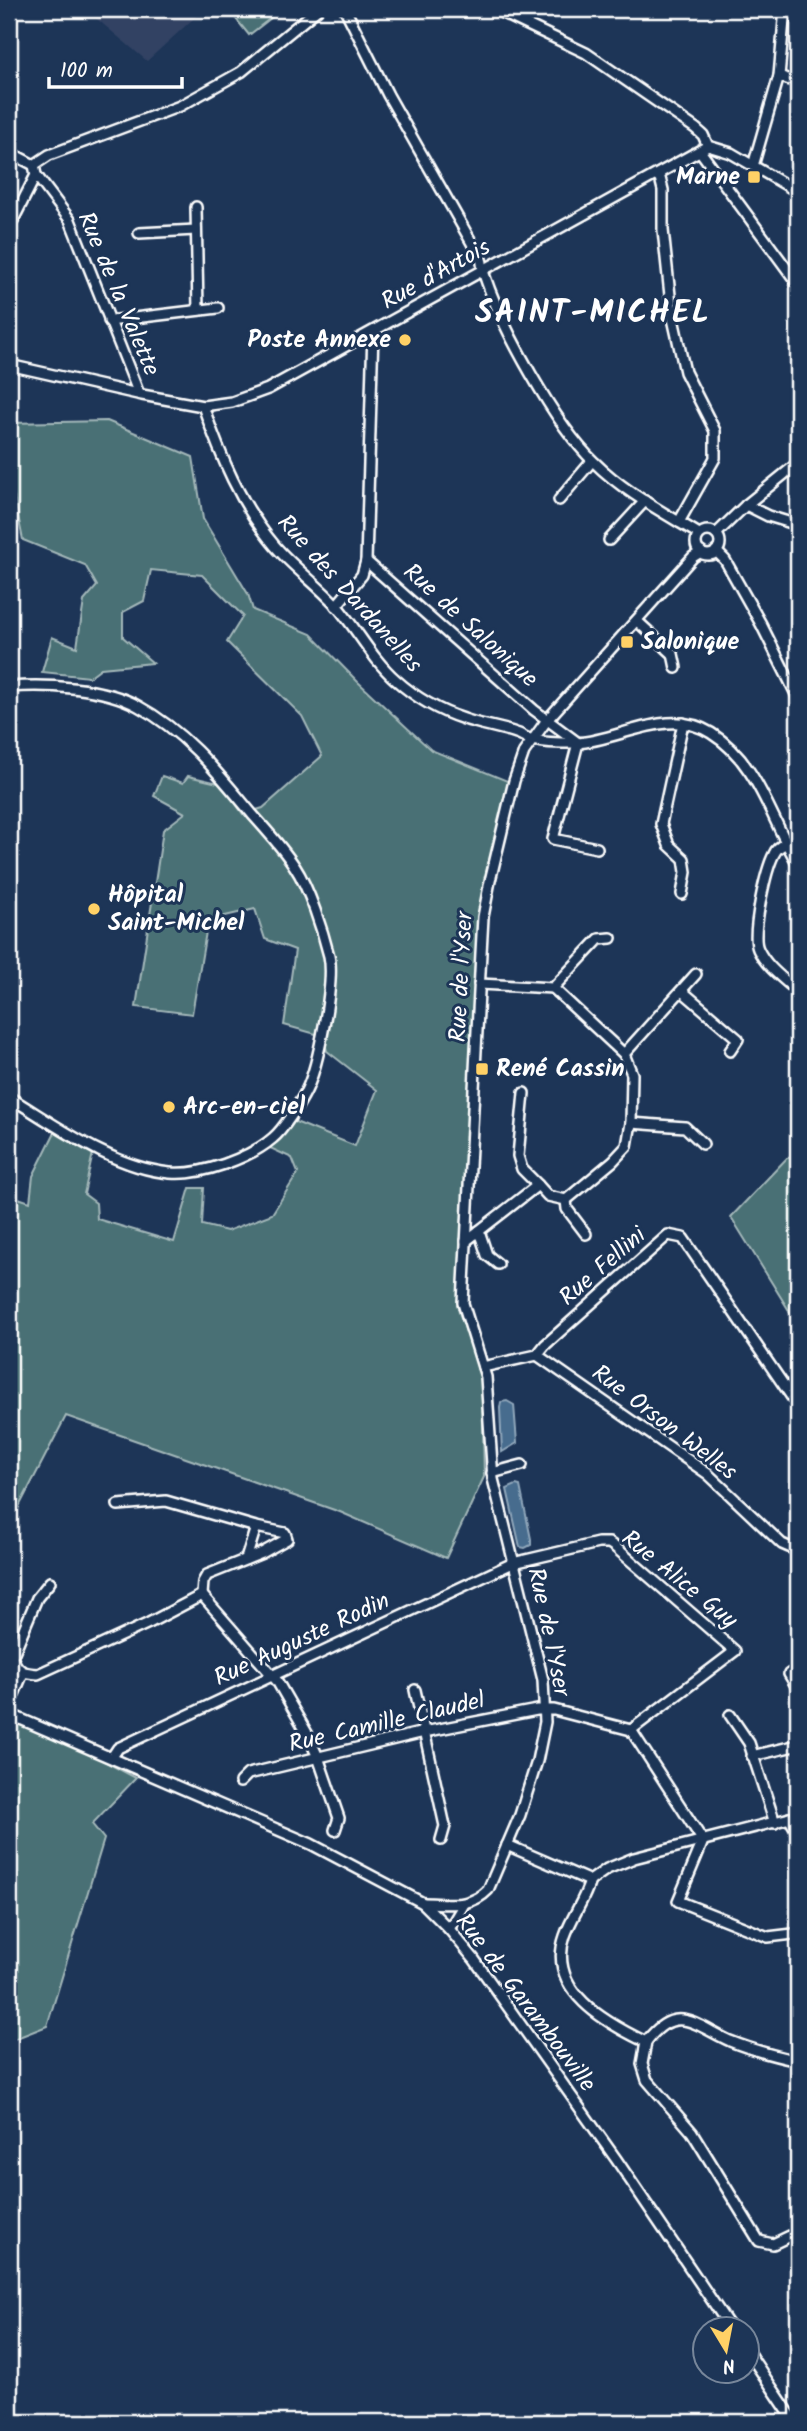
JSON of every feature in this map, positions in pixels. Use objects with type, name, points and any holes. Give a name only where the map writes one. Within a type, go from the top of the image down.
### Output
[{"type":"street","points":[[34,165],[49,155],[180,106],[241,72],[318,9]]},
{"type":"street","points":[[345,9],[388,95],[481,259],[483,272],[509,330],[542,391],[592,461],[617,483],[699,534]]},
{"type":"street","points":[[494,9],[586,53],[703,135],[704,148],[798,284]]},
{"type":"street","points":[[754,166],[779,76],[785,9]]},
{"type":"street","points":[[779,76],[798,83]]},
{"type":"street","points":[[704,148],[731,153],[798,192]]},
{"type":"street","name":"Rue d'Artois","points":[[9,365],[203,406],[232,402],[268,389],[704,148]]},
{"type":"street","points":[[9,152],[34,165]]},
{"type":"street","points":[[9,228],[36,175],[34,165]]},
{"type":"street","points":[[660,174],[671,314],[685,372],[715,431],[715,458],[679,522]]},
{"type":"street","name":"Rue de la Valette","points":[[36,175],[70,220],[139,394]]},
{"type":"street","points":[[196,207],[198,310]]},
{"type":"street","points":[[139,233],[196,230]]},
{"type":"street","points":[[109,320],[218,308]]},
{"type":"street","points":[[336,606],[362,575],[366,561],[373,332]]},
{"type":"street","name":"Rue des Dardanelles","points":[[203,406],[227,468],[247,507],[275,547],[336,606],[394,679],[428,704],[465,720],[516,733],[531,740],[578,743],[660,724],[683,723]]},
{"type":"street","points":[[559,500],[592,461]]},
{"type":"street","points":[[716,534],[746,505],[798,463]]},
{"type":"street","points":[[609,540],[645,501]]},
{"type":"street","points":[[746,505],[768,516],[798,525]]},
{"type":"street","points":[[706,531],[716,534],[720,541],[716,551],[708,555],[701,552],[696,546],[699,534],[706,531]]},
{"type":"street","points":[[716,551],[761,624],[798,698]]},
{"type":"street","name":"Rue de l'Yser","points":[[449,1929],[464,1905],[480,1898],[488,1890],[520,1815],[544,1733],[545,1710],[543,1680],[492,1473],[488,1393],[483,1367],[463,1303],[483,917],[514,780],[531,740],[693,557],[701,552]]},
{"type":"street","name":"Rue de Salonique","points":[[366,561],[547,720],[578,743]]},
{"type":"street","points":[[637,621],[673,654],[676,668]]},
{"type":"street","points":[[9,687],[36,685],[94,692],[136,705],[175,730],[205,756],[296,869],[330,959],[323,1030],[307,1089],[275,1138],[240,1158],[199,1171],[171,1173],[128,1164],[75,1137],[9,1097]]},
{"type":"street","points":[[682,894],[686,872],[684,859],[668,845],[661,824],[683,723],[712,733],[740,758],[766,797],[785,844],[798,864]]},
{"type":"street","points":[[578,743],[553,839],[597,848]]},
{"type":"street","points":[[785,844],[774,854],[755,933],[757,947],[767,964],[798,992]]},
{"type":"street","points":[[553,988],[599,939],[611,938]]},
{"type":"street","points":[[624,1054],[696,974]]},
{"type":"street","points":[[479,984],[553,988],[624,1054],[632,1074],[631,1123],[627,1146],[566,1200]]},
{"type":"street","points":[[682,991],[738,1039],[730,1051]]},
{"type":"street","points":[[524,1093],[518,1156],[522,1169],[548,1196],[566,1200]]},
{"type":"street","points":[[631,1123],[685,1127],[703,1144]]},
{"type":"street","points":[[466,1241],[538,1185]]},
{"type":"street","points":[[566,1200],[567,1209],[586,1234]]},
{"type":"street","points":[[479,1231],[487,1255],[498,1264]]},
{"type":"street","name":"Rue Fellini","points":[[537,1355],[668,1236],[675,1235],[683,1238],[798,1406]]},
{"type":"street","points":[[483,1367],[537,1355]]},
{"type":"street","name":"Rue Orson Welles","points":[[537,1355],[708,1474],[782,1544],[798,1551]]},
{"type":"street","points":[[492,1473],[522,1465]]},
{"type":"street","points":[[118,1505],[166,1501],[285,1533],[287,1539],[262,1553],[207,1575],[203,1582],[202,1595],[272,1676],[307,1733],[318,1757],[338,1818],[335,1830]]},
{"type":"street","points":[[246,1559],[256,1527]]},
{"type":"street","name":"Rue Alice Guy","points":[[513,1563],[598,1543],[609,1543],[734,1651],[631,1730]]},
{"type":"street","name":"Rue Auguste Rodin","points":[[112,1757],[118,1748],[513,1563]]},
{"type":"street","points":[[50,1581],[37,1598],[12,1657],[16,1667],[23,1673],[38,1674],[149,1623],[202,1595]]},
{"type":"street","points":[[794,1671],[798,1689]]},
{"type":"street","points":[[9,1706],[23,1673]]},
{"type":"street","points":[[415,1690],[445,1826],[441,1840]]},
{"type":"street","points":[[545,1710],[631,1730],[703,1842]]},
{"type":"street","name":"Rue Camille Claudel","points":[[240,1782],[248,1774],[318,1757],[425,1732],[545,1710]]},
{"type":"street","name":"Rue de Garambouville","points":[[9,1714],[311,1844],[423,1903],[474,1959],[723,2316]]},
{"type":"street","points":[[730,1715],[749,1743],[775,1823]]},
{"type":"street","points":[[752,1756],[798,1745]]},
{"type":"street","points":[[646,2042],[619,2029],[592,2010],[580,1999],[566,1978],[562,1953],[564,1938],[584,1901],[590,1881],[607,1869],[634,1858],[794,1817],[798,1833]]},
{"type":"street","points":[[703,1842],[678,1900],[768,1937],[793,1934]]},
{"type":"street","points":[[507,1845],[590,1881]]},
{"type":"street","points":[[423,1903],[464,1905]]},
{"type":"street","points":[[798,2061],[760,2052],[728,2040],[697,2022],[681,2019],[667,2021],[646,2042],[642,2064],[647,2080],[692,2132],[759,2241],[773,2244],[798,2232]]},
{"type":"street","points":[[762,2374],[795,2422]]},
{"type":"shaded area","points":[[85,9],[204,9],[147,61]]},
{"type":"shaded area","points":[[507,1401],[514,1405],[517,1443],[502,1452],[500,1408],[501,1402]]},
{"type":"shaded area","points":[[520,1486],[531,1539],[531,1545],[525,1548],[520,1547],[507,1489]]},
{"type":"green space","points":[[228,9],[265,9],[272,17],[249,35]]},
{"type":"green space","points":[[107,421],[193,457],[203,519],[248,594],[253,610],[311,634],[431,750],[510,782],[480,920],[472,1114],[458,1309],[482,1377],[484,1477],[446,1558],[340,1512],[66,1416],[9,1526],[9,1195],[30,1202],[33,1176],[55,1132],[93,1153],[84,1194],[96,1203],[97,1219],[174,1242],[190,1188],[204,1188],[202,1225],[227,1231],[272,1214],[298,1173],[292,1158],[270,1148],[293,1121],[355,1146],[377,1090],[327,1051],[323,1036],[284,1025],[295,950],[265,939],[255,909],[208,920],[192,1014],[136,1007],[163,830],[185,813],[154,796],[162,776],[183,783],[188,776],[222,784],[243,814],[263,808],[322,756],[302,716],[227,642],[243,616],[202,575],[151,570],[144,601],[123,612],[123,637],[153,663],[101,668],[89,677],[42,672],[52,637],[77,647],[84,601],[97,586],[85,565],[23,540],[13,491],[9,493],[9,423]]},
{"type":"green space","points":[[798,1157],[798,1325],[731,1217],[787,1158]]},
{"type":"green space","points":[[9,1711],[136,1778],[92,1824],[104,1839],[47,2026],[9,2041]]},
{"type":"place","name":"Marne","points":[[754,177]]},
{"type":"place","name":"Poste Annexe","points":[[405,340]]},
{"type":"place","name":"Salonique","points":[[627,642]]},
{"type":"place","name":"Hôpital Saint-Michel","points":[[94,909]]},
{"type":"place","name":"René Cassin","points":[[482,1069]]},
{"type":"place","name":"Arc-en-ciel","points":[[169,1107]]},
{"type":"district","name":"SAINT-MICHEL","points":[[593,313]]}]
